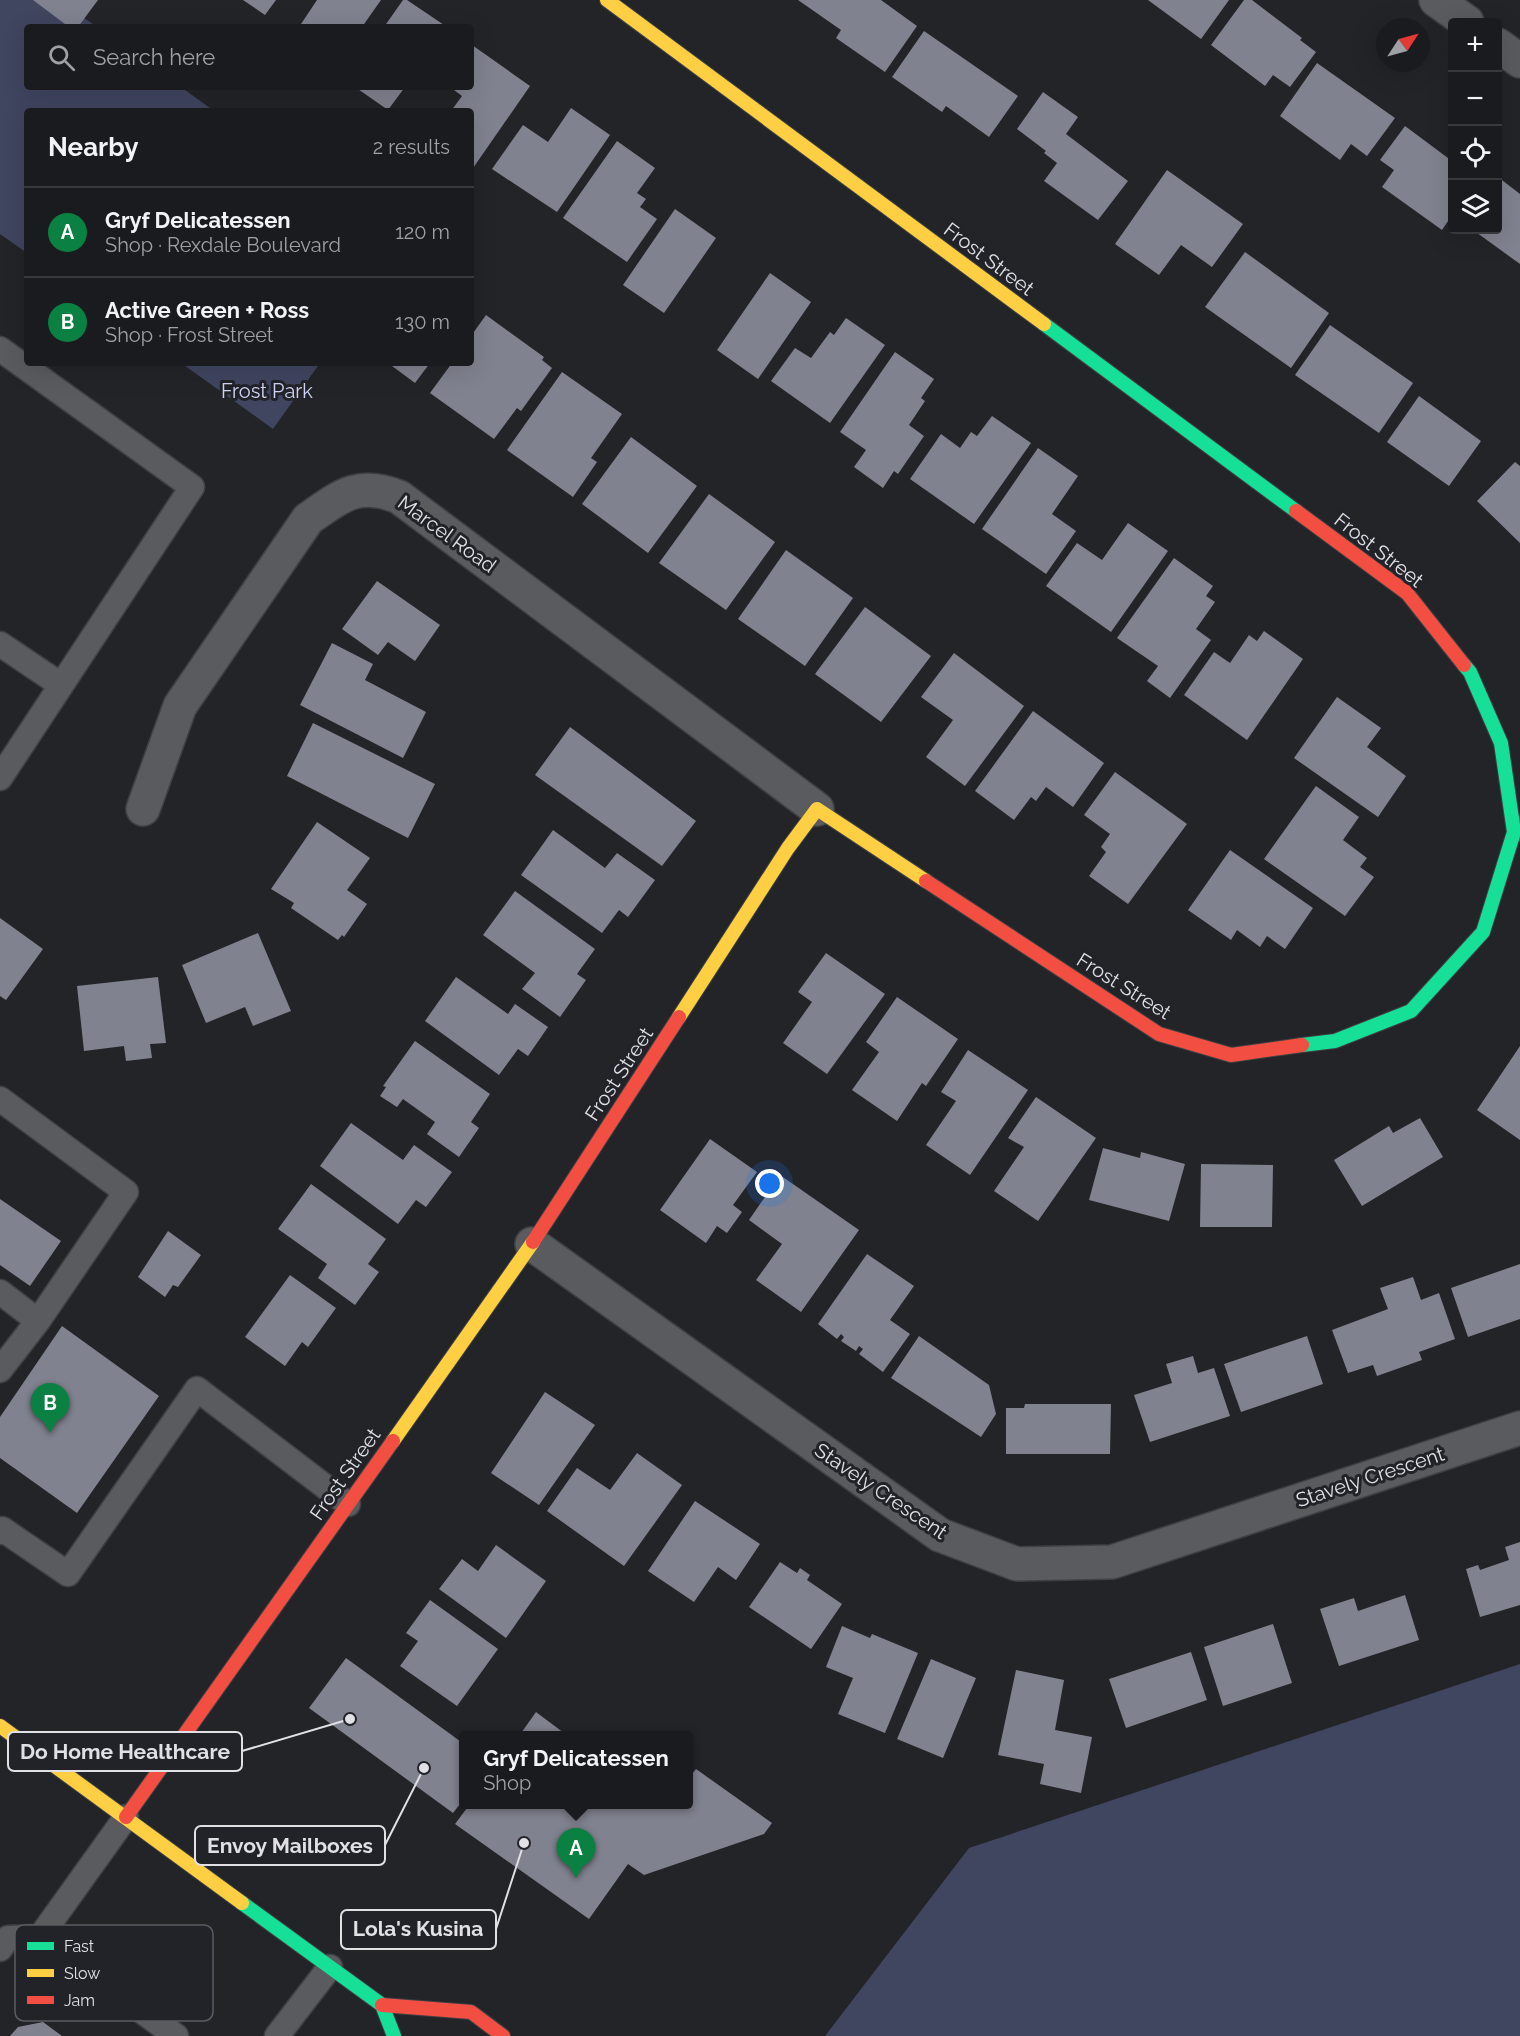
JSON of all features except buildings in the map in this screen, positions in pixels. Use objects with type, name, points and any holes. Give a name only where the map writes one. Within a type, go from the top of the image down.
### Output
[{"type":"street","name":"Frost Street","points":[[126,1817],[532,1244],[789,848],[817,809],[1159,1034],[1231,1055],[1335,1041],[1411,1011],[1484,932],[1514,832],[1501,743],[1470,672],[1407,593],[607,0]]},
{"type":"street","points":[[1436,0],[1461,18]]},
{"type":"street","points":[[1502,48],[1520,61]]},
{"type":"street","name":"Marcel Road","points":[[143,809],[180,706],[308,519],[333,501],[358,490],[379,489],[399,497],[817,809]]},
{"type":"street","name":"Stavely Crescent","points":[[532,1244],[940,1535],[1017,1564],[1112,1562],[1520,1428]]},
{"type":"street","points":[[0,1726],[382,2006],[394,2036]]},
{"type":"street","points":[[382,2006],[471,2012],[503,2036]]},
{"type":"lane","points":[[0,349],[192,487],[0,778]]},
{"type":"lane","points":[[0,644],[61,685]]},
{"type":"lane","points":[[0,1100],[126,1192],[38,1321],[0,1370]]},
{"type":"lane","points":[[0,1292],[38,1321]]},
{"type":"lane","points":[[0,1532],[2,1529],[68,1574],[197,1389],[348,1504]]},
{"type":"lane","points":[[49,1925],[126,1817]]},
{"type":"lane","points":[[0,1949],[8,1938],[15,1938]]},
{"type":"lane","points":[[277,2036],[330,1967]]},
{"type":"lane","points":[[155,2021],[176,2036]]},
{"type":"green space","points":[[0,0],[59,0],[93,24],[24,24],[24,90],[185,90],[210,108],[24,108],[24,251],[0,234]]},
{"type":"green space","name":"Frost Park","points":[[185,366],[318,366],[273,429]]},
{"type":"green space","points":[[1520,1664],[1520,2036],[825,2036],[969,1848]]},
{"type":"traffic: fast","points":[[1044,324],[1296,511]]},
{"type":"traffic: fast","points":[[1302,1045],[1335,1041],[1411,1011],[1483,932],[1514,832],[1501,743],[1470,672],[1464,665]]},
{"type":"traffic: fast","points":[[242,1903],[382,2005],[394,2036]]},
{"type":"traffic: slow","points":[[607,0],[1044,324]]},
{"type":"traffic: slow","points":[[679,1017],[788,848],[817,809],[926,881]]},
{"type":"traffic: slow","points":[[393,1441],[533,1242]]},
{"type":"traffic: slow","points":[[0,1726],[242,1903]]},
{"type":"traffic: jam","points":[[1296,511],[1407,593],[1464,665]]},
{"type":"traffic: jam","points":[[926,881],[1159,1034],[1231,1055],[1302,1045]]},
{"type":"traffic: jam","points":[[533,1242],[679,1017]]},
{"type":"traffic: jam","points":[[126,1817],[393,1441]]},
{"type":"traffic: jam","points":[[382,2005],[471,2012],[503,2036]]},
{"type":"place","name":"Active Green + Ross","points":[[50,1433]]},
{"type":"place","name":"Do Home Healthcare","points":[[350,1719]]},
{"type":"place","name":"Envoy Mailboxes","points":[[424,1768]]},
{"type":"place","name":"Lola's Kusina","points":[[524,1843]]},
{"type":"place","name":"Gryf Delicatessen","points":[[576,1878]]}]
